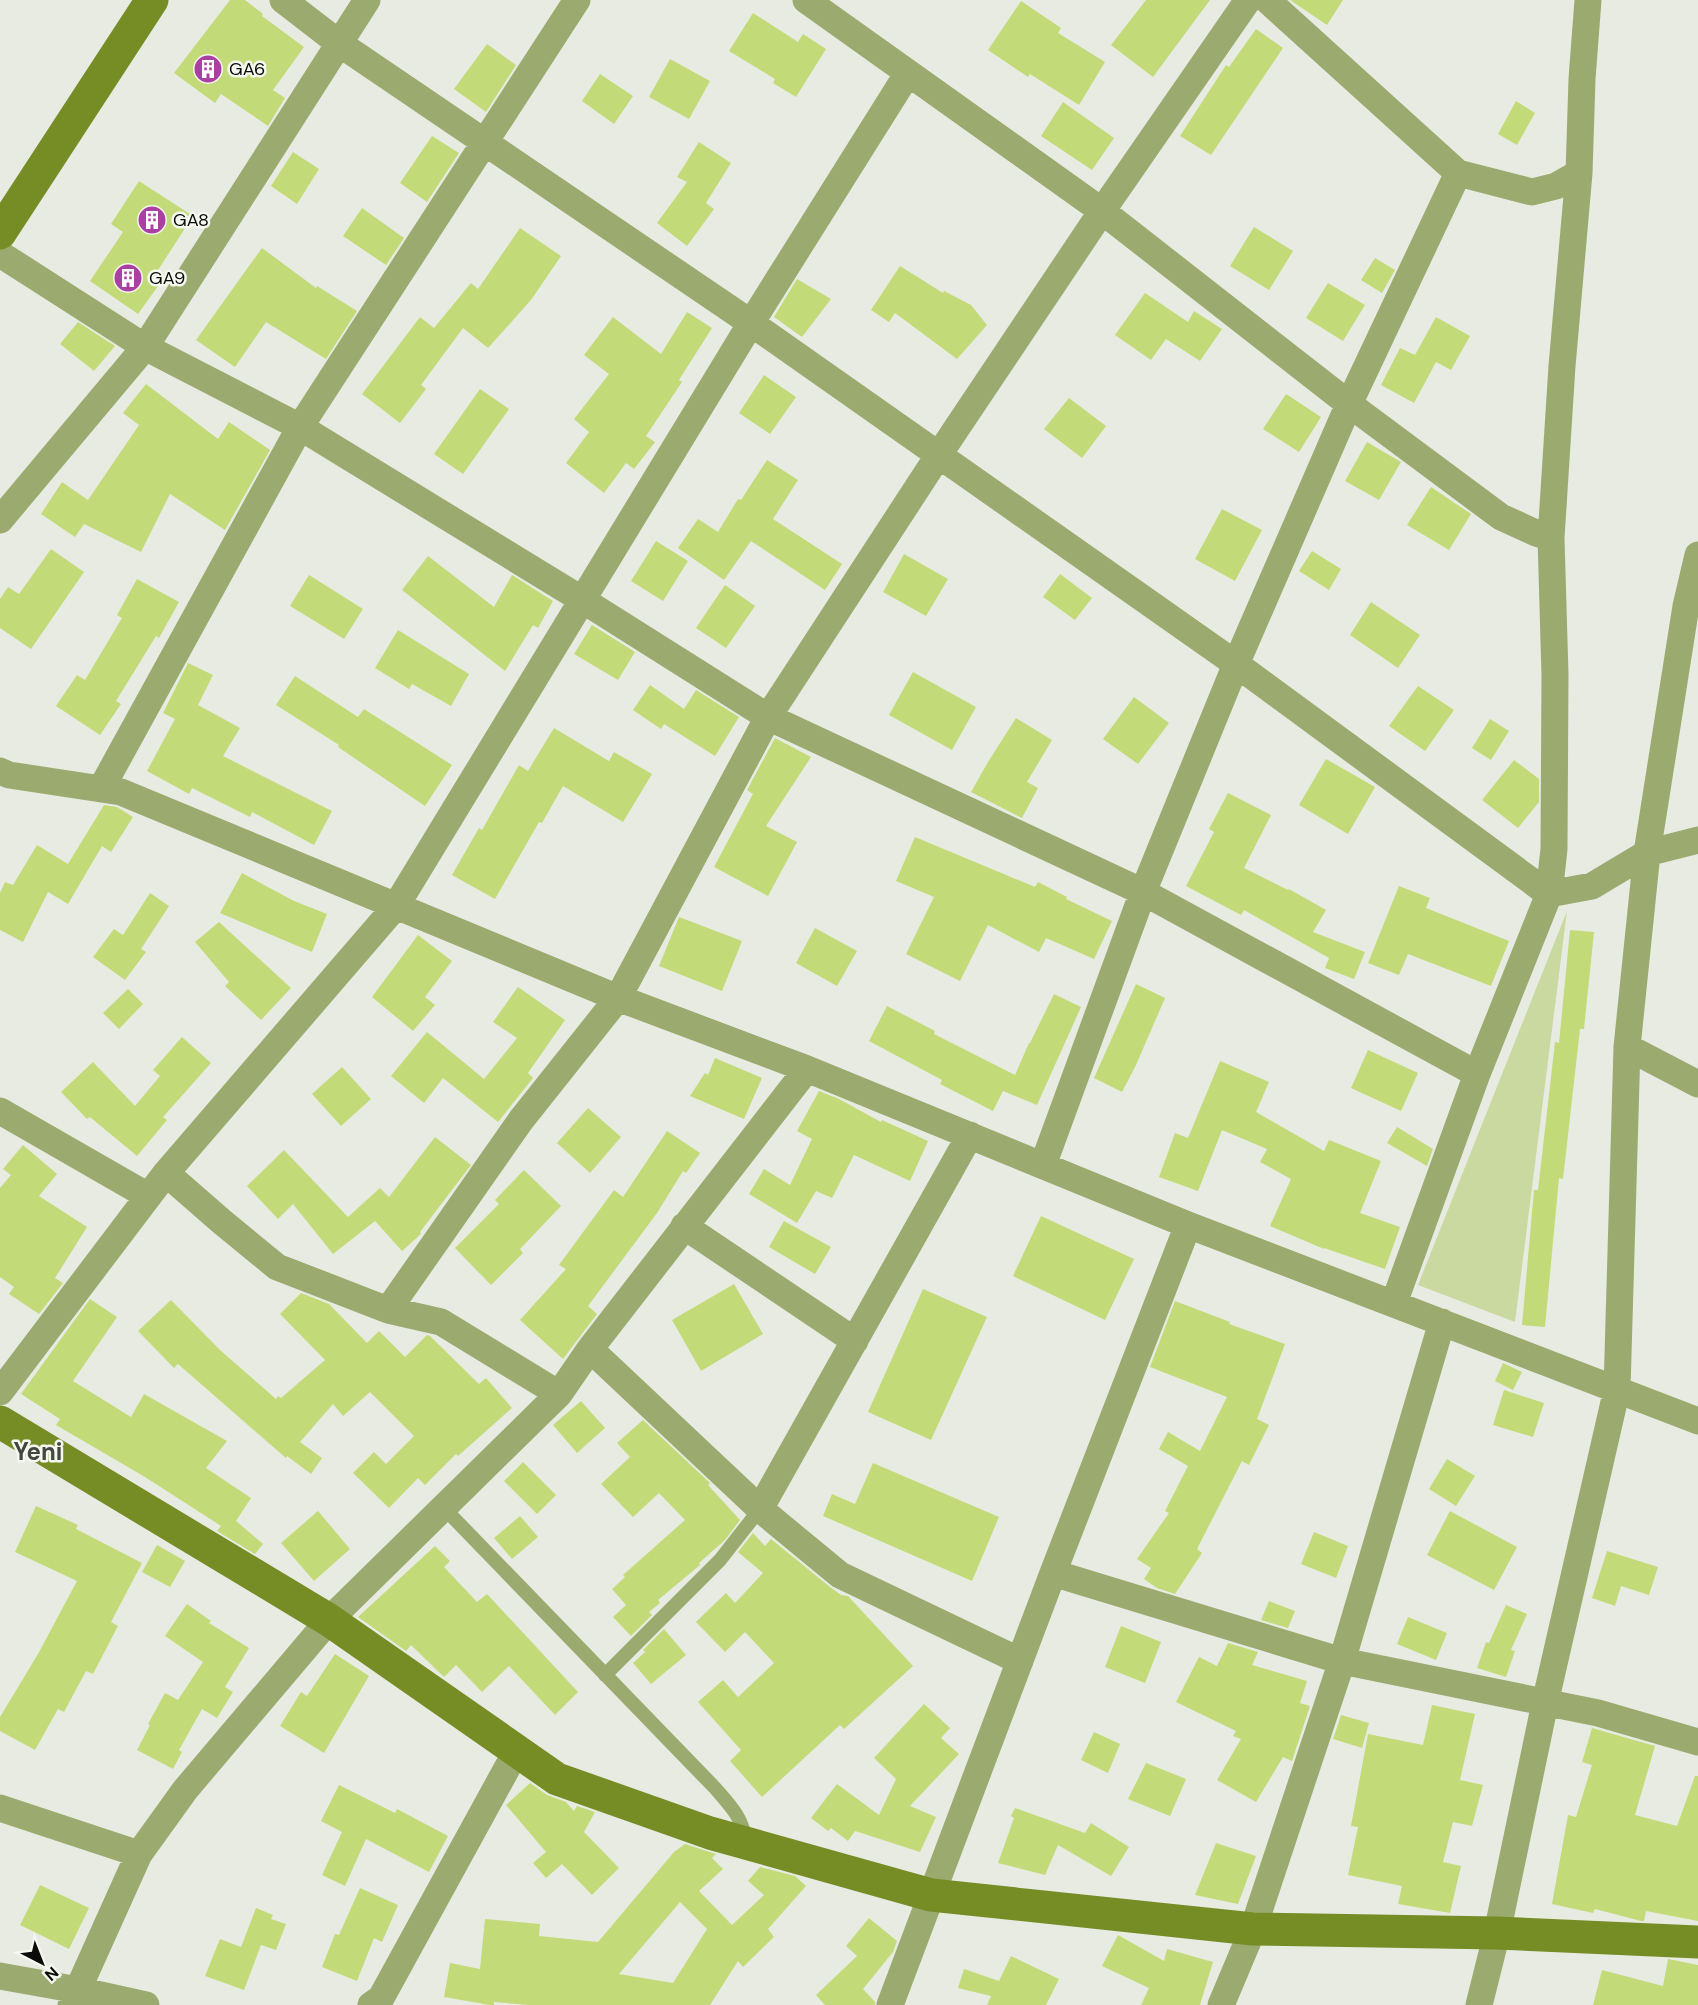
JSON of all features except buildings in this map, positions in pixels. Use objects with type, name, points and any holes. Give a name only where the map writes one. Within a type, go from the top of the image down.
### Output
[{"type":"street","points":[[0,233],[152,0]]},
{"type":"street","points":[[283,0],[340,44],[751,323],[1236,664],[1548,894],[1592,886],[1647,853],[1698,840]]},
{"type":"street","points":[[0,520],[145,347],[367,0]]},
{"type":"street","points":[[101,789],[300,427],[577,0]]},
{"type":"street","points":[[806,0],[1102,211],[1349,404],[1501,517],[1551,538]]},
{"type":"street","points":[[388,1310],[521,1120],[618,998],[768,717],[938,456],[1102,211],[1248,0]]},
{"type":"street","points":[[1268,0],[1458,173],[1532,192],[1556,186],[1579,173]]},
{"type":"street","points":[[1394,1303],[1478,1074],[1548,894],[1554,837],[1555,675],[1551,538],[1562,366],[1579,173],[1582,79],[1588,0]]},
{"type":"street","points":[[0,1392],[166,1173],[396,906],[581,599],[908,73]]},
{"type":"street","points":[[1043,1165],[1143,892],[1236,664],[1349,404],[1458,173]]},
{"type":"street","points":[[0,254],[145,347],[300,427],[581,599],[768,717],[1143,892],[1478,1074]]},
{"type":"street","points":[[1479,2005],[1497,1933],[1545,1703],[1617,1389],[1627,1047],[1647,853],[1688,655],[1686,606],[1698,555]]},
{"type":"street","points":[[3,778],[121,792],[618,998],[807,1069],[1188,1225],[1698,1422]]},
{"type":"street","points":[[1627,1047],[1698,1084]]},
{"type":"street","points":[[75,1997],[139,1854],[185,1790],[328,1620],[558,1394],[684,1226],[807,1069]]},
{"type":"street","points":[[0,1111],[148,1196]]},
{"type":"street","points":[[759,1509],[969,1135]]},
{"type":"street","points":[[166,1173],[277,1267],[388,1310],[441,1322],[558,1394]]},
{"type":"street","points":[[890,2005],[1053,1573],[1188,1225]]},
{"type":"street","points":[[684,1226],[855,1341]]},
{"type":"street","points":[[1221,2005],[1253,1929],[1342,1661],[1442,1322]]},
{"type":"street","points":[[590,1349],[759,1509],[840,1575],[1020,1661]]},
{"type":"street","points":[[0,1422],[328,1620],[557,1779],[710,1833],[931,1895],[1253,1929],[1497,1933],[1698,1942]]},
{"type":"street","points":[[1053,1573],[1342,1661],[1598,1713],[1698,1742]]},
{"type":"street","points":[[371,2005],[381,1998],[517,1750]]},
{"type":"street","points":[[0,1808],[139,1854]]},
{"type":"street","points":[[0,1976],[75,1997],[146,2005]]},
{"type":"lane","points":[[443,1507],[715,1788],[736,1813],[744,1830],[745,1843]]},
{"type":"lane","points":[[605,1675],[720,1560],[759,1509]]},
{"type":"green space","points":[[1567,911],[1515,1322],[1418,1285]]},
{"type":"place","name":"GA6","points":[[208,69]]},
{"type":"place","name":"GA8","points":[[152,220]]},
{"type":"place","name":"GA9","points":[[128,278]]},
{"type":"district","name":"Yeni","points":[[38,1452]]}]
